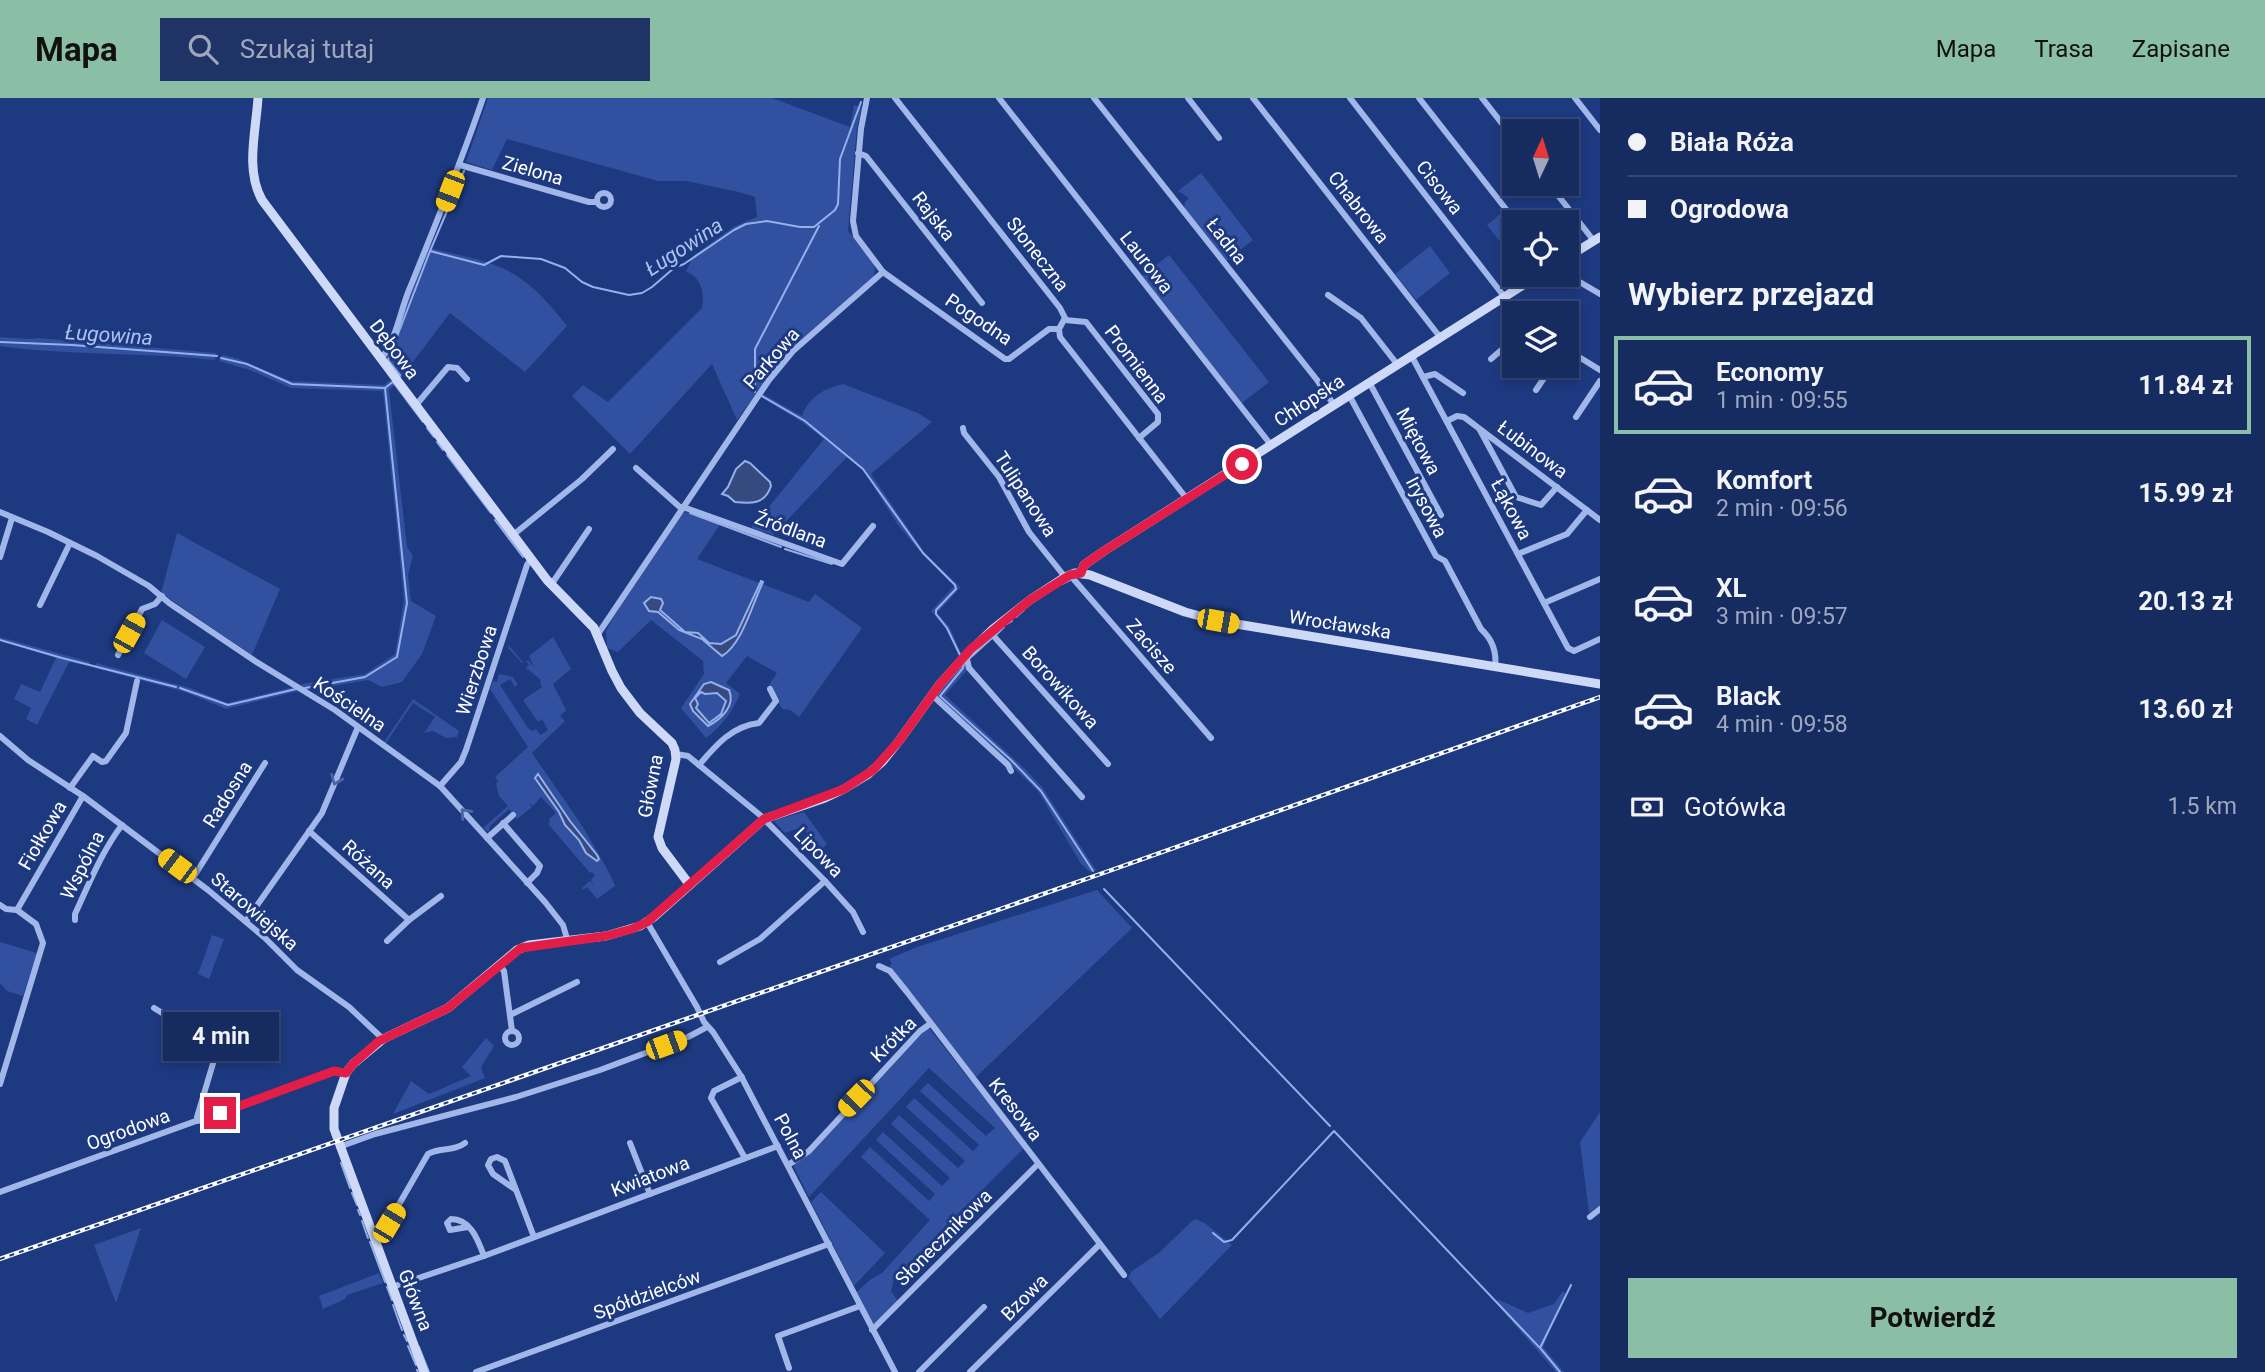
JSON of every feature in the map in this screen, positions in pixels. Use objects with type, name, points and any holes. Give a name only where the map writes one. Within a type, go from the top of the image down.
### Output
[{"type":"street","name":"Dębowa","points":[[258,98],[253,181],[266,206],[551,585],[598,634]]},
{"type":"street","points":[[381,359],[460,165],[483,98]]},
{"type":"street","points":[[867,98],[858,153],[853,221],[856,236],[883,272]]},
{"type":"street","name":"Słoneczna","points":[[895,98],[1065,315],[1059,330]]},
{"type":"street","name":"Laurowa","points":[[999,98],[1271,445]]},
{"type":"street","name":"Ładna","points":[[1094,98],[1334,405]]},
{"type":"street","points":[[1188,98],[1219,138]]},
{"type":"street","name":"Chabrowa","points":[[1253,98],[1440,337]]},
{"type":"street","name":"Cisowa","points":[[1350,98],[1509,301]]},
{"type":"street","points":[[1419,98],[1507,210]]},
{"type":"street","points":[[1482,98],[1502,124]]},
{"type":"street","points":[[1575,98],[1600,130]]},
{"type":"street","name":"Rajska","points":[[858,153],[866,156],[982,303]]},
{"type":"street","name":"Zielona","points":[[460,165],[597,202]]},
{"type":"street","points":[[1559,196],[1597,239],[1579,250]]},
{"type":"street","name":"Pogodna","points":[[883,272],[1005,359],[1009,359],[1049,329],[1059,330]]},
{"type":"street","name":"Parkowa","points":[[598,634],[783,361],[883,272]]},
{"type":"street","points":[[1579,282],[1600,294]]},
{"type":"street","name":"Chłopska","points":[[1081,573],[1086,564],[1520,287]]},
{"type":"street","points":[[1328,295],[1361,318],[1397,364]]},
{"type":"street","name":"Promienna","points":[[1065,320],[1086,323],[1158,414],[1158,422],[1139,438]]},
{"type":"street","points":[[1059,330],[1060,337],[1071,353],[1186,499]]},
{"type":"street","points":[[1491,359],[1502,349]]},
{"type":"street","name":"Łąkowa","points":[[1411,355],[1568,648],[1576,650],[1600,639]]},
{"type":"street","points":[[1579,357],[1600,370]]},
{"type":"street","points":[[416,405],[448,367],[457,368],[467,379]]},
{"type":"street","points":[[1423,377],[1435,374],[1463,393]]},
{"type":"street","points":[[1536,390],[1544,378]]},
{"type":"street","points":[[1576,417],[1600,381]]},
{"type":"street","name":"Miętowa","points":[[1369,382],[1441,515]]},
{"type":"street","name":"Irysowa","points":[[1349,395],[1436,556],[1445,561],[1481,629],[1488,636],[1496,653],[1495,667]]},
{"type":"street","name":"Łubinowa","points":[[1447,421],[1462,416],[1600,520]]},
{"type":"street","name":"Tulipanowa","points":[[962,428],[999,477],[1029,532],[1067,576]]},
{"type":"street","name":"Łubinowa","points":[[1479,429],[1518,499],[1543,504],[1557,487]]},
{"type":"street","points":[[513,535],[582,479],[613,449]]},
{"type":"street","points":[[636,468],[683,508]]},
{"type":"street","name":"Źródlana","points":[[683,508],[842,564],[873,526]]},
{"type":"street","points":[[1518,554],[1567,534],[1587,510]]},
{"type":"street","name":"Kościelna","points":[[0,512],[70,542],[162,596],[255,662],[335,710],[440,786],[560,921],[568,942]]},
{"type":"street","points":[[0,557],[12,518]]},
{"type":"street","points":[[551,585],[589,529]]},
{"type":"street","points":[[40,605],[70,542]]},
{"type":"street","name":"Wierzbowa","points":[[440,786],[461,762],[466,750],[531,559]]},
{"type":"street","points":[[689,884],[764,819],[835,793],[867,775],[883,761],[966,654],[1030,600],[1067,576],[1081,573]]},
{"type":"street","name":"Wrocławska","points":[[1081,573],[1104,579],[1206,619],[1600,684]]},
{"type":"street","name":"Zacisze","points":[[1067,576],[1211,738]]},
{"type":"street","points":[[1544,603],[1600,579]]},
{"type":"street","points":[[118,655],[142,609],[155,604],[162,596]]},
{"type":"street","name":"Borowikowa","points":[[990,632],[1108,764]]},
{"type":"street","name":"Główna","points":[[424,1372],[340,1147],[334,1129],[333,1113],[346,1073],[353,1064],[383,1039],[443,1012],[524,946],[568,942],[632,929],[647,922],[689,884],[662,848],[658,837],[676,754],[672,743],[640,713],[621,688],[608,664],[598,634]]},
{"type":"street","points":[[966,654],[969,668],[1082,797]]},
{"type":"street","points":[[70,788],[93,756],[102,762],[106,761],[126,733],[137,681]]},
{"type":"street","points":[[699,765],[719,742],[744,724],[759,723],[776,701],[770,689]]},
{"type":"street","points":[[932,695],[1009,765],[1011,771]]},
{"type":"street","points":[[246,921],[329,798],[358,727]]},
{"type":"street","name":"Starowiejska","points":[[0,736],[28,760],[83,796],[193,878],[246,921],[297,970],[349,1007],[383,1039]]},
{"type":"street","name":"Lipowa","points":[[676,754],[688,756],[764,819],[853,912],[863,932]]},
{"type":"street","name":"Radosna","points":[[193,878],[265,763]]},
{"type":"street","name":"Fiołkowa","points":[[17,910],[83,796]]},
{"type":"street","points":[[487,838],[513,815]]},
{"type":"street","points":[[503,823],[540,866],[527,883]]},
{"type":"street","name":"Wspólna","points":[[75,920],[75,914],[94,873],[122,825]]},
{"type":"street","name":"Różana","points":[[309,831],[409,920]]},
{"type":"street","points":[[720,962],[760,939],[825,881]]},
{"type":"street","points":[[387,941],[441,896]]},
{"type":"street","points":[[0,905],[6,909],[17,910],[36,924],[43,943],[0,1084]]},
{"type":"street","name":"Polna","points":[[647,922],[707,1027],[742,1077],[895,1372]]},
{"type":"street","points":[[499,965],[504,971],[512,1031]]},
{"type":"street","name":"Kresowa","points":[[879,966],[890,971],[1124,1275]]},
{"type":"street","points":[[510,1015],[577,982]]},
{"type":"street","points":[[154,1008],[216,1046],[198,1121]]},
{"type":"street","name":"Krótka","points":[[788,1165],[808,1151],[920,1031],[930,1024]]},
{"type":"street","points":[[340,1147],[375,1134],[516,1097],[688,1037],[707,1027]]},
{"type":"street","name":"Ogrodowa","points":[[0,1192],[334,1071],[346,1073]]},
{"type":"street","points":[[742,1077],[714,1091],[711,1098],[745,1158]]},
{"type":"street","points":[[374,1241],[379,1239],[428,1154],[457,1148],[465,1143]]},
{"type":"street","points":[[630,1143],[650,1194]]},
{"type":"street","name":"Kwiatowa","points":[[392,1287],[484,1256],[778,1146]]},
{"type":"street","points":[[516,1190],[490,1171],[488,1165],[491,1159],[504,1158],[534,1237]]},
{"type":"street","name":"Słonecznikowa","points":[[872,1330],[1036,1167]]},
{"type":"street","points":[[1590,1217],[1600,1209]]},
{"type":"street","points":[[468,1227],[477,1236],[484,1256]]},
{"type":"street","name":"Spółdzielców","points":[[476,1372],[829,1244]]},
{"type":"street","name":"Bzowa","points":[[971,1372],[1100,1244]]},
{"type":"street","points":[[789,1368],[778,1336],[860,1306]]},
{"type":"street","points":[[919,1372],[984,1307]]},
{"type":"shaded area","points":[[488,98],[772,98],[850,127],[854,105],[862,107],[857,128],[848,231],[873,263],[874,276],[782,359],[737,420],[712,364],[630,454],[572,396],[583,385],[608,402],[702,308],[701,286],[695,277],[686,272],[693,256],[735,226],[757,217],[755,197],[686,181],[658,181],[507,139],[492,170],[466,162]]},
{"type":"shaded area","points":[[1201,173],[1253,240],[1226,261],[1184,208],[1189,198],[1178,191]]},
{"type":"shaded area","points":[[1502,213],[1502,244],[1487,225]]},
{"type":"shaded area","points":[[1430,246],[1450,273],[1416,300],[1395,274]]},
{"type":"shaded area","points":[[429,248],[507,270],[538,293],[567,326],[525,372],[450,313],[400,379],[385,360]]},
{"type":"shaded area","points":[[1169,255],[1269,382],[1242,403],[1142,276]]},
{"type":"shaded area","points":[[0,337],[216,353],[215,360],[54,351],[0,346]]},
{"type":"shaded area","points":[[222,355],[236,358],[291,381],[384,385],[393,378],[397,383],[389,390],[407,547],[413,556],[408,575],[411,601],[436,616],[422,654],[402,682],[382,687],[368,680],[303,691],[300,688],[302,684],[365,674],[395,654],[404,600],[383,391],[291,388],[250,370],[219,361]]},
{"type":"shaded area","points":[[843,384],[918,413],[932,422],[871,474],[925,553],[960,588],[937,613],[949,626],[961,653],[959,656],[946,629],[931,611],[954,586],[922,554],[898,525],[864,471],[847,457],[773,535],[752,528],[752,522],[764,513],[824,439],[759,396],[761,393],[802,416],[818,395]]},
{"type":"shaded area","points":[[745,461],[770,482],[768,492],[757,502],[735,502],[722,494],[736,469]]},
{"type":"shaded area","points":[[686,512],[721,523],[697,559],[809,602],[815,594],[862,628],[799,717],[790,710],[782,709],[769,685],[777,673],[747,656],[726,683],[740,694],[737,701],[722,724],[706,738],[681,708],[704,674],[703,661],[651,620],[618,652],[607,648],[606,631],[612,619],[682,514]]},
{"type":"shaded area","points":[[177,533],[280,589],[252,655],[161,593]]},
{"type":"shaded area","points":[[761,581],[763,582],[741,633],[722,656],[702,639],[679,630],[658,612],[649,611],[644,603],[651,597],[661,599],[663,603],[660,610],[685,632],[698,633],[709,643],[721,644],[736,635]]},
{"type":"shaded area","points":[[162,620],[205,647],[186,679],[144,653]]},
{"type":"shaded area","points":[[0,637],[90,662],[89,666],[69,662],[37,725],[26,719],[31,708],[14,699],[21,684],[40,692],[56,658],[0,641]]},
{"type":"shaded area","points":[[553,637],[571,669],[553,684],[566,710],[560,716],[565,721],[532,753],[583,827],[610,874],[615,886],[597,899],[587,887],[583,890],[582,888],[590,881],[594,885],[591,880],[595,875],[590,873],[548,824],[549,819],[556,813],[541,797],[533,806],[529,802],[532,807],[517,819],[509,809],[490,826],[489,832],[483,828],[508,806],[499,796],[496,784],[498,781],[495,777],[528,747],[490,689],[493,681],[497,682],[499,674],[513,677],[518,685],[515,687],[510,679],[500,685],[528,728],[532,731],[536,729],[540,735],[548,730],[542,719],[538,722],[523,700],[542,687],[541,680],[526,668],[529,664],[526,661],[522,663],[508,648],[509,646],[523,662],[528,660],[534,667],[529,656]]},
{"type":"shaded area","points":[[966,661],[968,669],[945,695],[1042,787],[1096,870],[1090,872],[1081,864],[1038,791],[937,695]]},
{"type":"shaded area","points":[[96,663],[190,688],[227,703],[294,687],[298,691],[226,709],[185,692],[95,668]]},
{"type":"shaded area","points":[[711,682],[729,690],[731,696],[726,711],[708,726],[693,711],[690,704],[704,684]],"holes":[[[701,692],[717,693],[726,701],[721,714],[709,723],[696,708],[698,704],[695,698]]]},
{"type":"shaded area","points":[[413,699],[459,731],[457,737],[446,738],[433,731],[424,733],[435,717],[413,703],[386,743],[384,742]]},
{"type":"shaded area","points":[[538,774],[597,855],[597,861],[586,853],[579,840],[565,825],[535,778]]},
{"type":"shaded area","points":[[804,812],[827,844],[822,849],[802,827],[785,833],[775,822]]},
{"type":"shaded area","points":[[1097,890],[1132,928],[975,1078],[889,966],[892,964],[889,959],[917,947]]},
{"type":"shaded area","points":[[212,935],[224,939],[209,979],[198,974]]},
{"type":"shaded area","points":[[0,942],[37,953],[23,996],[7,991],[0,983]]},
{"type":"shaded area","points":[[929,1028],[1024,1148],[894,1279],[891,1291],[898,1301],[873,1324],[857,1292],[882,1273],[930,1220],[861,1157],[870,1147],[929,1201],[935,1194],[876,1140],[883,1132],[942,1186],[950,1178],[891,1124],[899,1115],[958,1168],[965,1161],[906,1107],[914,1098],[973,1151],[979,1145],[920,1091],[928,1083],[986,1136],[995,1128],[929,1068],[809,1197],[793,1165]]},
{"type":"shaded area","points":[[486,1038],[494,1046],[481,1067],[485,1078],[393,1114],[411,1081],[429,1094],[471,1076],[462,1067]]},
{"type":"shaded area","points":[[1600,1112],[1600,1205],[1589,1213],[1580,1142]]},
{"type":"shaded area","points":[[821,1192],[885,1253],[854,1286],[811,1202]]},
{"type":"shaded area","points":[[1196,1219],[1232,1245],[1160,1319],[1128,1278],[1132,1271],[1160,1252]]},
{"type":"shaded area","points":[[141,1228],[116,1303],[94,1245]]},
{"type":"shaded area","points":[[379,1273],[383,1283],[347,1295],[345,1299],[323,1309],[319,1296]]},
{"type":"shaded area","points":[[1562,1292],[1565,1292],[1565,1295],[1543,1347],[1564,1372],[1556,1372],[1496,1303],[1499,1300],[1528,1313],[1554,1304]]},
{"type":"waterway","name":"Ługowina","points":[[430,251],[484,265],[501,256],[541,259],[565,268],[593,287],[629,295],[642,293],[674,268],[746,224],[767,221],[814,227],[835,210],[838,204],[840,159],[861,102]]},
{"type":"waterway","name":"Ługowina","points":[[399,378],[400,375],[388,360],[464,171]]},
{"type":"waterway","points":[[755,392],[755,349],[819,226]]},
{"type":"waterway","name":"Ługowina","points":[[0,342],[217,356]]},
{"type":"waterway","name":"Ługowina","points":[[221,358],[247,364],[292,384],[385,388],[394,381]]},
{"type":"waterway","points":[[393,382],[423,422]]},
{"type":"waterway","points":[[305,688],[365,677],[397,657],[407,603],[385,388]]},
{"type":"waterway","points":[[762,396],[805,421],[863,469],[923,553],[955,585],[956,589],[936,610],[936,614],[947,628],[960,655]]},
{"type":"waterway","points":[[427,428],[434,437]]},
{"type":"waterway","points":[[437,442],[443,450]]},
{"type":"waterway","points":[[447,455],[491,513]]},
{"type":"waterway","points":[[690,513],[781,547]]},
{"type":"waterway","points":[[495,520],[523,557]]},
{"type":"waterway","points":[[785,549],[832,564]]},
{"type":"waterway","points":[[1062,584],[1070,580]]},
{"type":"waterway","points":[[1016,617],[1024,610]]},
{"type":"waterway","points":[[1007,624],[1012,621]]},
{"type":"waterway","points":[[996,635],[1004,627]]},
{"type":"waterway","points":[[970,658],[992,638]]},
{"type":"waterway","points":[[0,640],[176,687]]},
{"type":"waterway","points":[[964,663],[963,668],[940,696],[1041,791],[1093,871]]},
{"type":"waterway","points":[[180,688],[228,705],[296,689]]},
{"type":"waterway","points":[[1104,889],[1330,1126]]},
{"type":"waterway","points":[[1213,1233],[1224,1242],[1232,1240],[1334,1131],[1540,1348],[1571,1285]]},
{"type":"waterway","points":[[341,1163],[350,1188]]},
{"type":"waterway","points":[[352,1193],[357,1205]]},
{"type":"waterway","points":[[358,1210],[360,1215]]},
{"type":"waterway","points":[[362,1221],[368,1238]]},
{"type":"waterway","points":[[370,1242],[385,1282]]},
{"type":"waterway","points":[[387,1287],[392,1300]]},
{"type":"waterway","points":[[393,1305],[402,1330]]},
{"type":"waterway","points":[[404,1335],[407,1341]]},
{"type":"waterway","points":[[408,1346],[416,1365]]},
{"type":"waterway","points":[[419,1347],[429,1372]]},
{"type":"waterway","points":[[1541,1349],[1560,1372]]},
{"type":"railway","points":[[0,1259],[1600,697]]},
{"type":"route","points":[[220,1113],[334,1071],[346,1073],[379,1041],[448,1008],[524,946],[606,936],[647,922],[764,819],[844,789],[873,770],[883,761],[940,684],[966,654],[1019,608],[1072,574],[1081,573],[1084,565],[1104,551],[1242,464]]}]
